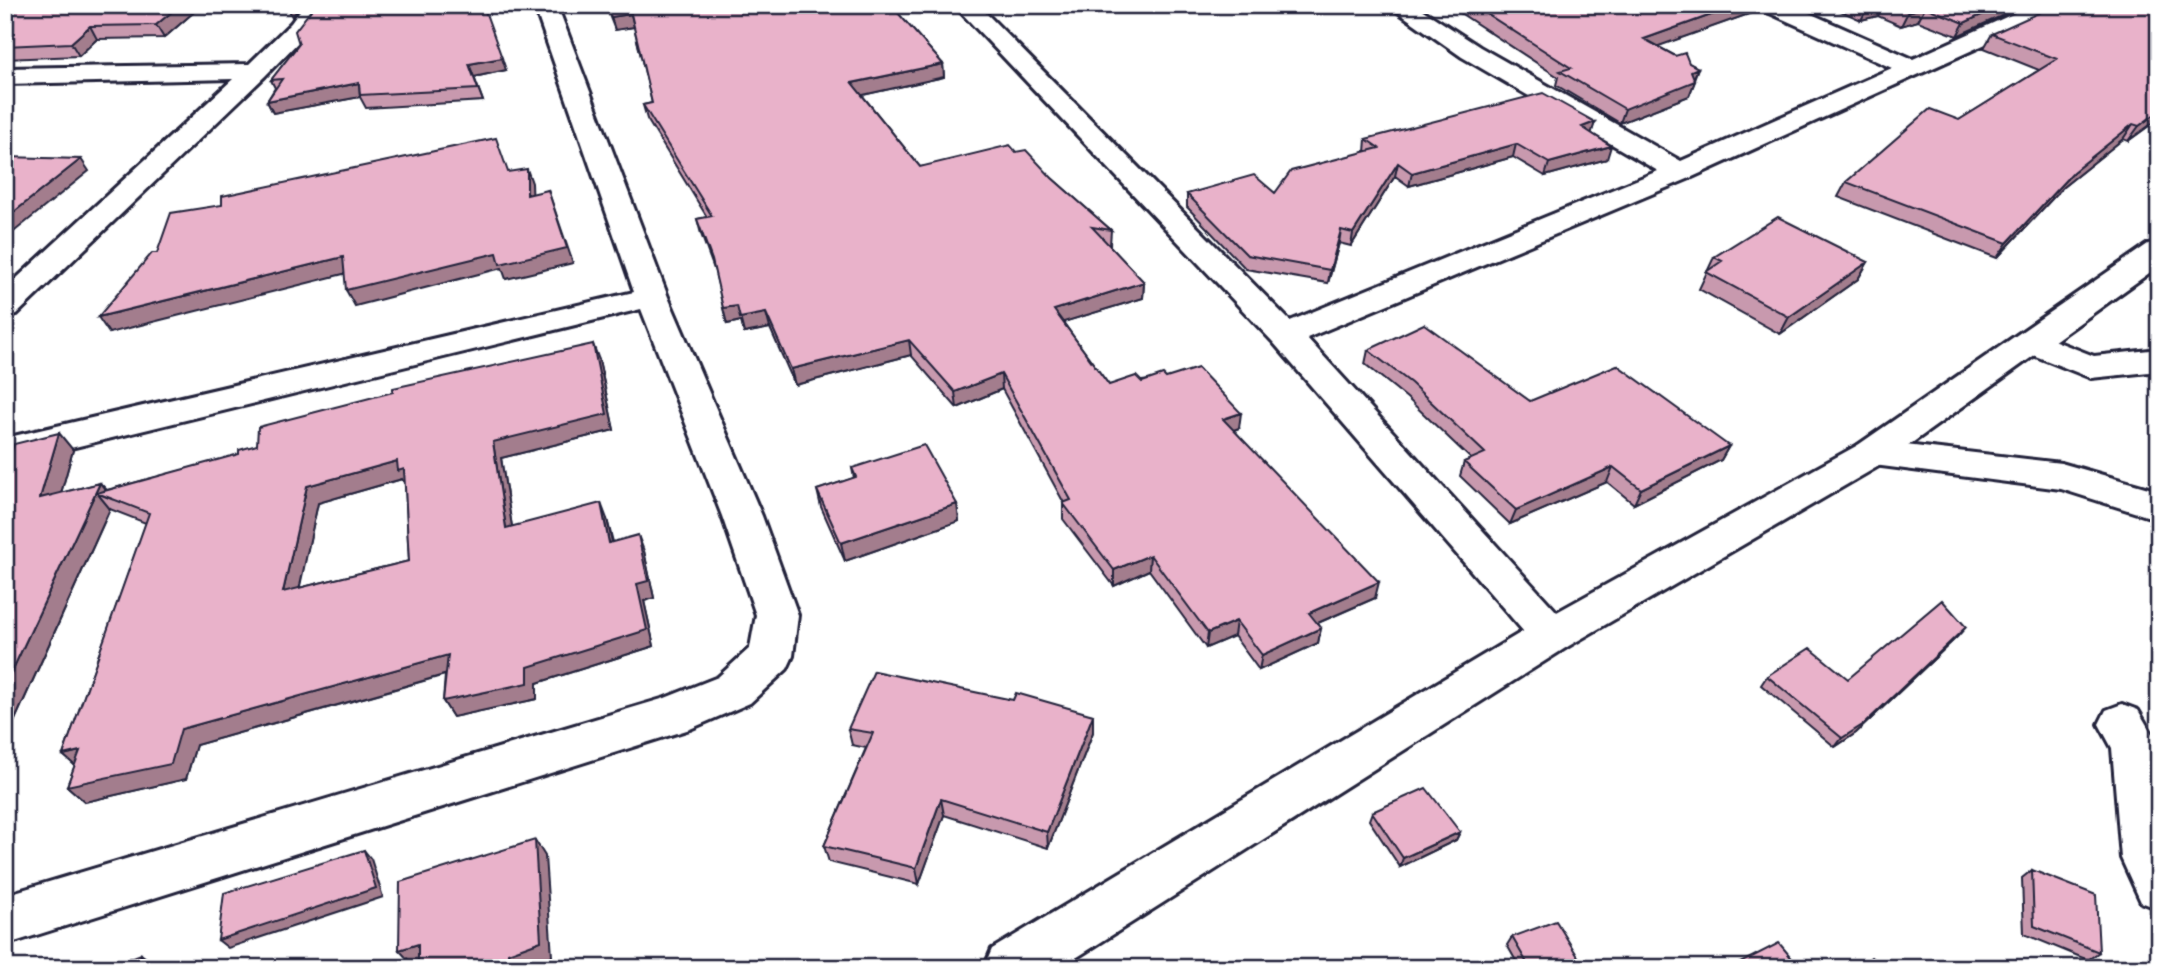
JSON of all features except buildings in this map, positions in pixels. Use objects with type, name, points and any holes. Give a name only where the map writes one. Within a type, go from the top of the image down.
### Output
[{"type":"street","points":[[5,307],[256,71],[299,28],[316,5]]},
{"type":"street","points":[[5,920],[674,715],[734,690],[771,656],[777,615],[742,516],[652,297],[545,5]]},
{"type":"street","points":[[965,5],[1285,335],[1552,635]]},
{"type":"street","points":[[1399,5],[1471,52],[1680,173]]},
{"type":"street","points":[[1771,5],[1911,67]]},
{"type":"street","points":[[1285,335],[1680,173],[2053,5]]},
{"type":"street","points":[[5,76],[256,71]]},
{"type":"street","points":[[1011,968],[1552,635],[1871,454],[2159,251]]},
{"type":"street","points":[[5,451],[652,297]]},
{"type":"street","points":[[2030,342],[2091,367],[2159,360]]},
{"type":"street","points":[[1871,454],[2061,476],[2115,490],[2159,506]]},
{"type":"street","points":[[2122,724],[2135,744],[2146,858],[2159,885]]}]
